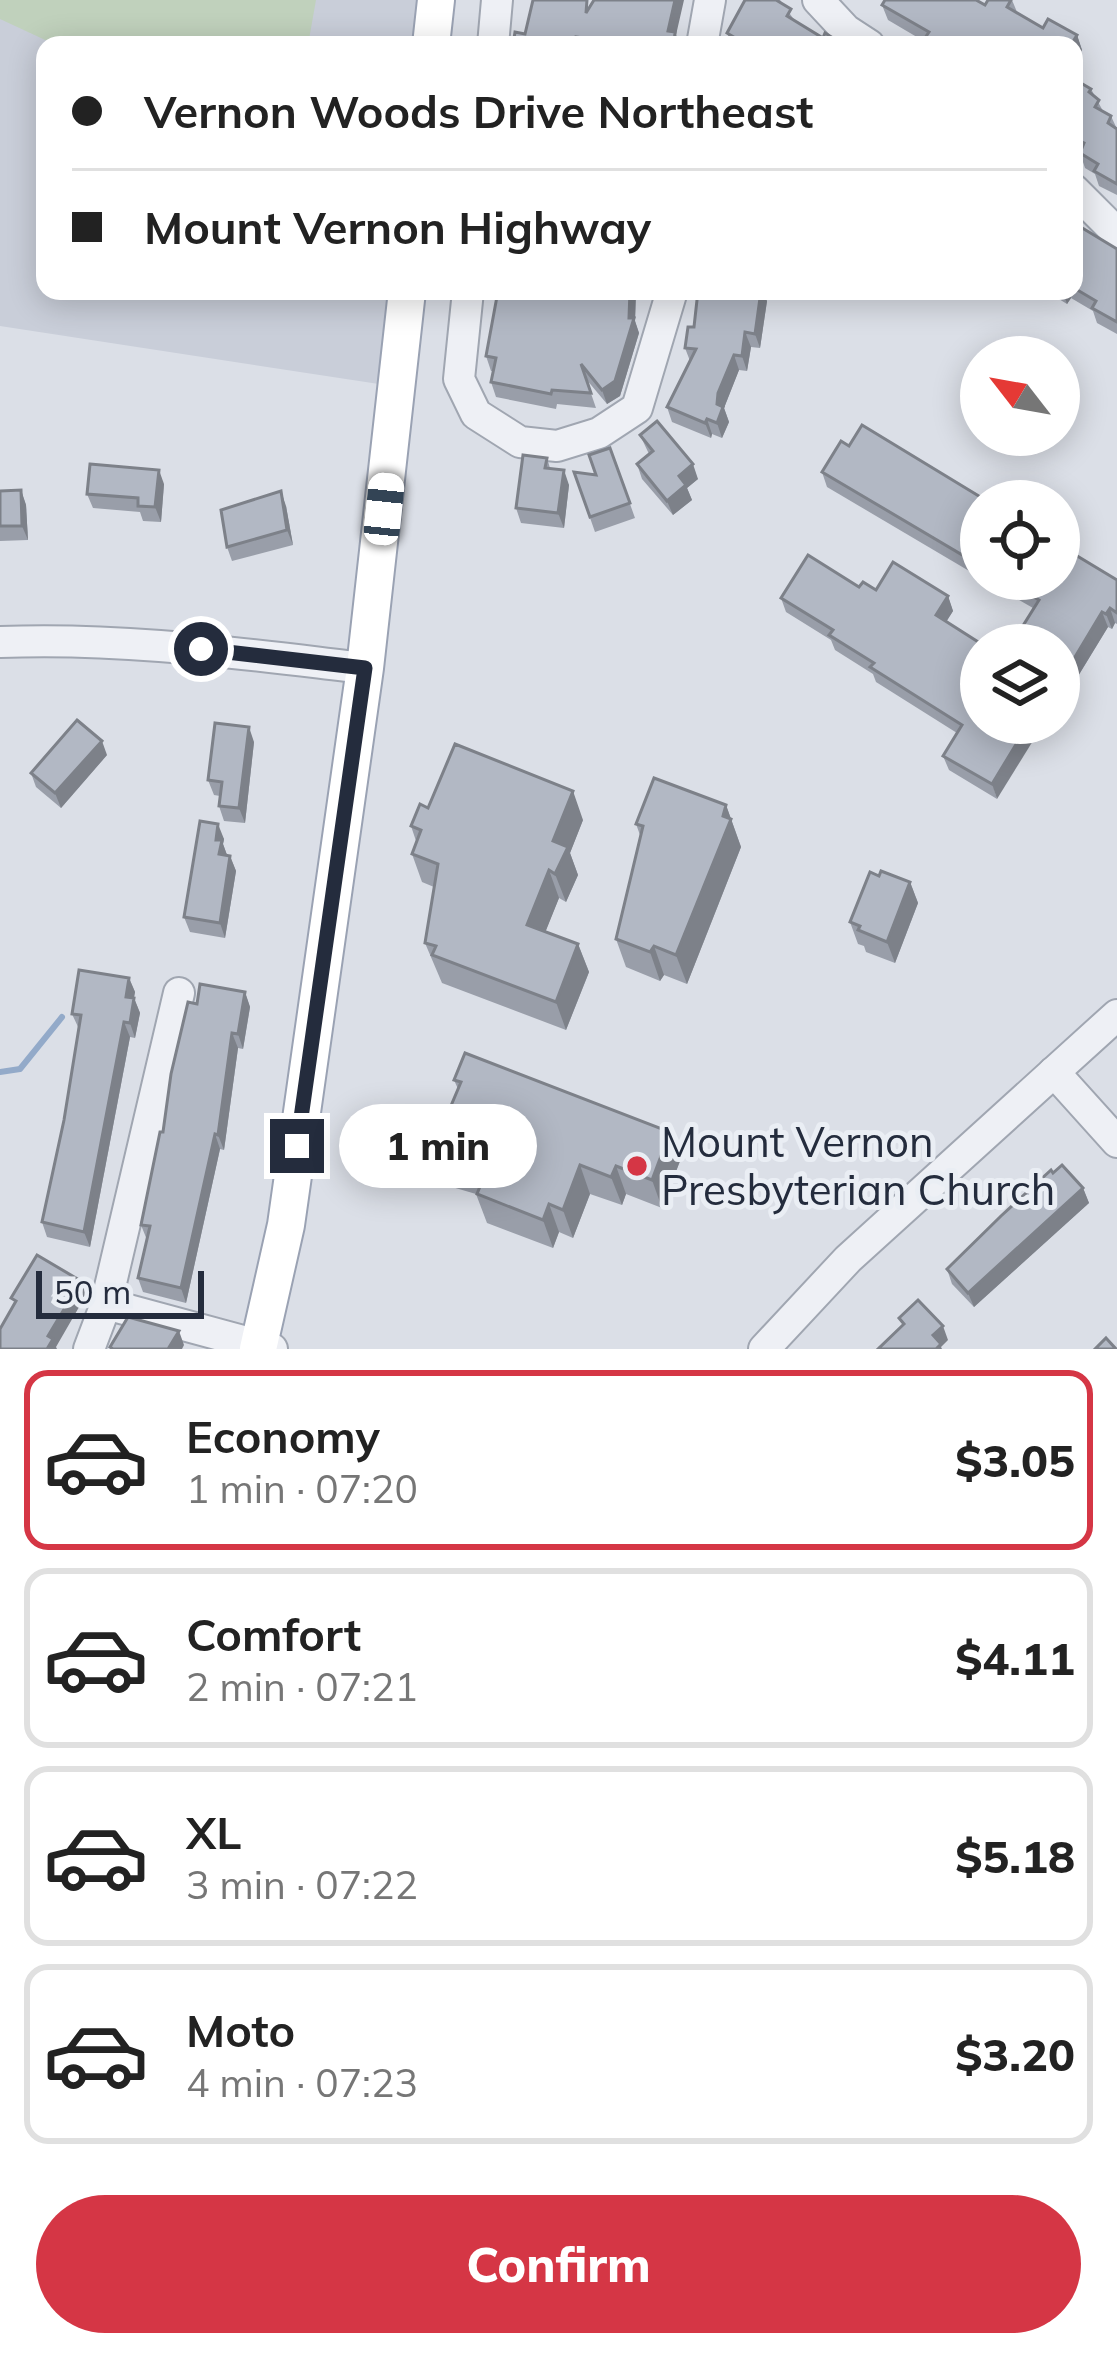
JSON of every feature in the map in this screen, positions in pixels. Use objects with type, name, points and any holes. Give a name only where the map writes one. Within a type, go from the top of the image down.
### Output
[{"type":"main road","points":[[432,36],[436,0]]},
{"type":"main road","points":[[263,1348],[286,1226],[365,668],[406,300]]},
{"type":"street","points":[[494,36],[497,0]]},
{"type":"street","points":[[703,36],[710,0]]},
{"type":"street","points":[[824,2],[855,36]]},
{"type":"street","points":[[1083,199],[1117,233]]},
{"type":"street","points":[[467,300],[460,379],[476,414],[520,442],[557,446],[599,433],[637,408],[669,300]]},
{"type":"street","points":[[0,642],[67,639],[160,644],[365,668]]},
{"type":"street","points":[[89,1349],[106,1304],[179,993]]},
{"type":"street","points":[[764,1349],[848,1258],[1117,1015]]},
{"type":"street","points":[[1054,1072],[1117,1142]]},
{"type":"street","points":[[106,1304],[263,1348]]},
{"type":"shaded area","points":[[0,0],[436,0],[433,36],[36,36],[36,300],[412,300],[405,388],[0,326]]},
{"type":"green space","points":[[0,0],[316,0],[310,36],[37,36],[0,19]]},
{"type":"building","points":[[533,0],[587,0],[586,13],[594,0],[675,0],[668,31],[675,36],[514,36],[515,32],[525,34]]},
{"type":"building","points":[[745,0],[776,0],[791,9],[787,16],[820,36],[732,36],[727,33]]},
{"type":"building","points":[[885,0],[976,0],[985,5],[988,0],[1011,0],[1007,7],[1043,28],[1048,19],[1077,35],[926,36],[929,32],[882,5]]},
{"type":"building","points":[[1083,84],[1099,100],[1095,107],[1111,116],[1108,123],[1117,129],[1117,184],[1094,171],[1098,164],[1083,155]]},
{"type":"building","points":[[1083,228],[1117,249],[1117,322],[1092,308],[1096,301],[1083,293]]},
{"type":"building","points":[[496,300],[630,300],[629,318],[634,318],[615,381],[602,390],[581,364],[591,393],[552,390],[551,394],[491,382],[496,358],[486,356]]},
{"type":"building","points":[[697,300],[760,300],[755,334],[745,332],[742,356],[734,355],[718,393],[717,404],[723,407],[717,423],[707,419],[705,423],[667,407],[696,349],[685,348],[688,327],[694,327]]},
{"type":"building","points":[[657,421],[693,464],[679,476],[686,485],[667,501],[637,464],[653,451],[640,435]]},
{"type":"building","points":[[862,425],[960,485],[960,554],[822,472],[841,441],[849,446]]},
{"type":"building","points":[[610,448],[630,503],[590,517],[574,472],[596,475],[589,455]]},
{"type":"building","points":[[523,455],[547,458],[545,468],[564,470],[558,513],[516,508]]},
{"type":"building","points":[[90,464],[159,470],[155,507],[138,506],[138,498],[87,494]]},
{"type":"building","points":[[21,490],[22,526],[0,526],[0,491]]},
{"type":"building","points":[[281,491],[287,530],[227,547],[221,510]]},
{"type":"building","points":[[808,555],[859,587],[863,582],[876,590],[893,562],[948,596],[936,615],[960,630],[960,724],[870,667],[874,663],[829,635],[833,630],[781,598]]},
{"type":"building","points":[[1080,558],[1117,580],[1117,613],[1110,608],[1102,612],[1080,649],[1080,624],[1024,624],[1039,600],[1080,600]]},
{"type":"building","points":[[77,720],[102,741],[55,793],[31,773]]},
{"type":"building","points":[[215,723],[249,727],[239,808],[219,806],[222,782],[208,780]]},
{"type":"building","points":[[960,728],[960,744],[1016,744],[992,784],[943,756]]},
{"type":"building","points":[[455,744],[573,791],[553,841],[568,847],[555,874],[549,870],[527,925],[578,944],[556,1002],[432,955],[436,946],[425,943],[438,864],[412,854],[421,830],[411,826],[420,804],[428,808]]},
{"type":"building","points":[[654,778],[726,805],[723,816],[731,819],[676,955],[654,946],[650,952],[616,939],[643,826],[636,824]]},
{"type":"building","points":[[200,821],[218,824],[219,854],[230,856],[220,923],[184,917]]},
{"type":"building","points":[[881,871],[910,882],[887,942],[850,922],[870,872],[879,876]]},
{"type":"building","points":[[79,970],[129,978],[126,997],[134,998],[130,1023],[124,1022],[84,1232],[42,1222],[81,1015],[72,1014]]},
{"type":"building","points":[[200,984],[245,992],[238,1034],[232,1033],[218,1135],[181,1288],[138,1278],[150,1226],[141,1225],[188,1002],[197,1004]]},
{"type":"building","name":"Mount Vernon Presbyterian Church","points":[[465,1053],[670,1132],[652,1180],[616,1166],[611,1177],[580,1165],[563,1210],[549,1204],[543,1220],[477,1194],[483,1179],[469,1174],[471,1168],[442,1158],[455,1124],[445,1120],[461,1082],[454,1080]]},
{"type":"building","points":[[1062,1165],[1083,1188],[968,1293],[947,1269],[1051,1170]]},
{"type":"building","points":[[37,1255],[81,1281],[48,1336],[53,1339],[47,1349],[0,1349],[0,1329],[16,1301],[11,1298]]},
{"type":"building","points":[[918,1300],[943,1326],[933,1335],[941,1344],[936,1349],[878,1349],[904,1324],[899,1318]]},
{"type":"building","points":[[128,1317],[179,1331],[168,1349],[113,1349]]},
{"type":"building","points":[[1106,1338],[1116,1349],[1095,1349]]},
{"type":"waterway","points":[[0,1072],[20,1069],[62,1017]]},
{"type":"place","name":"Mount Vernon Presbyterian Church","points":[[637,1166]]},
{"type":"route","points":[[201,649],[365,668],[297,1146]]}]
